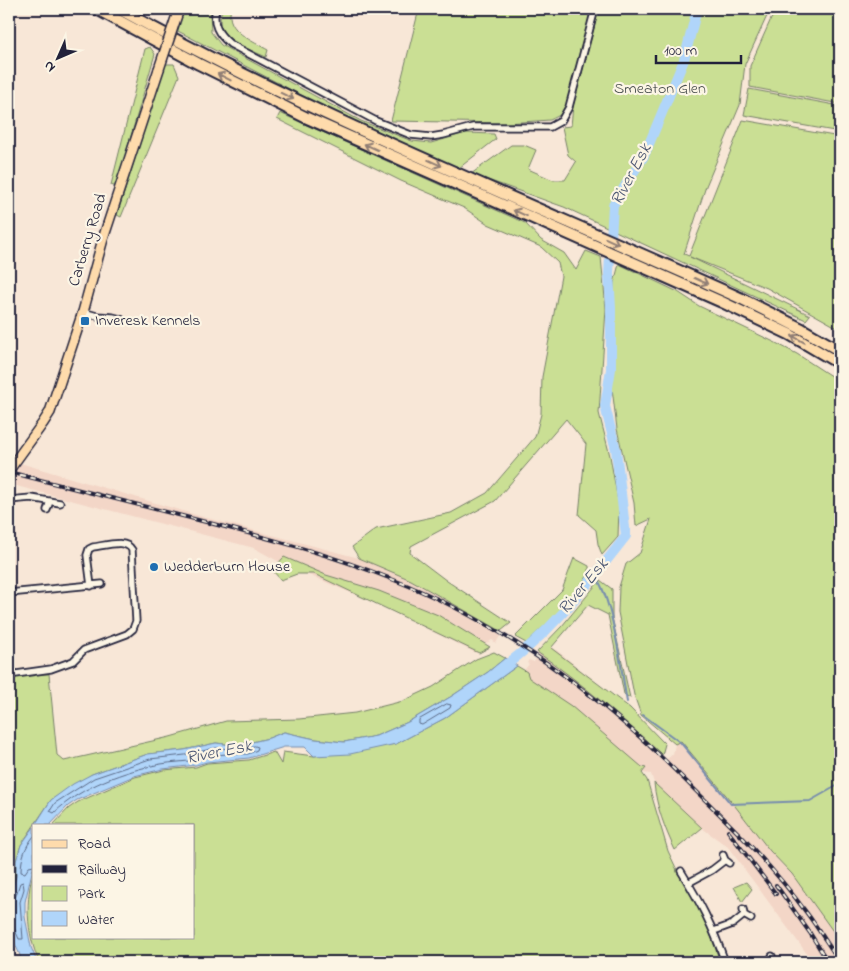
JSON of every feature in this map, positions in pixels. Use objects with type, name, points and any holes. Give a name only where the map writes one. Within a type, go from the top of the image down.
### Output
[{"type":"highway","points":[[97,9],[199,64],[305,117],[763,321],[840,364]]},
{"type":"highway","points":[[119,9],[323,114],[758,307],[840,351]]},
{"type":"main road","name":"Carberry Road","points":[[12,466],[44,424],[50,412],[103,239],[179,11]]},
{"type":"street","points":[[216,9],[215,27],[219,34],[230,44],[376,121],[411,135],[431,137],[473,128],[550,126],[561,121],[570,107],[594,9]]},
{"type":"street","points":[[82,312],[121,319]]},
{"type":"street","points":[[9,500],[31,498],[60,503]]},
{"type":"street","points":[[47,510],[50,501]]},
{"type":"street","points":[[9,675],[51,668],[73,661],[84,650],[127,634],[136,625],[132,550],[130,546],[123,543],[89,549],[87,555],[91,586]]},
{"type":"street","points":[[9,593],[102,584]]},
{"type":"street","points":[[688,883],[712,870],[726,859]]},
{"type":"street","points":[[681,871],[703,908],[725,962]]},
{"type":"street","points":[[714,932],[733,924],[743,912],[751,919]]},
{"type":"shaded area","points":[[20,463],[203,517],[359,558],[411,580],[459,606],[502,633],[496,643],[492,640],[485,644],[490,647],[476,653],[375,603],[285,565],[254,548],[9,484],[9,479]]},
{"type":"shaded area","points":[[546,642],[630,709],[665,744],[662,755],[667,759],[673,754],[675,744],[681,741],[770,851],[792,874],[840,941],[840,962],[813,962],[728,847],[702,828],[664,794],[654,783],[651,774],[642,773],[522,673],[529,664],[527,663],[529,660],[534,662],[538,656],[537,652]]},
{"type":"green space","points":[[184,9],[207,9],[210,11],[211,32],[221,45],[361,121],[412,141],[431,143],[466,133],[494,134],[496,139],[459,168],[324,107],[176,30]]},
{"type":"green space","points":[[222,9],[231,9],[230,16],[236,29],[248,39],[268,50],[266,57],[237,44],[225,34],[221,28],[220,21]]},
{"type":"green space","points":[[419,9],[592,9],[567,105],[560,115],[550,120],[507,123],[391,121]]},
{"type":"green space","name":"Smeaton Glen","points":[[599,9],[773,9],[767,16],[745,64],[740,105],[706,186],[684,254],[689,256],[743,120],[840,137],[840,329],[767,288],[690,257],[810,315],[806,320],[564,207],[471,174],[511,145],[524,145],[536,150],[528,169],[553,180],[565,180],[576,162],[568,155],[562,127],[571,126],[573,106]]},
{"type":"green space","points":[[780,9],[840,9],[840,104],[750,87],[750,66],[771,19]]},
{"type":"green space","points":[[150,47],[155,54],[116,187],[111,185],[145,49]]},
{"type":"green space","points":[[165,64],[174,64],[179,76],[121,217],[117,215]]},
{"type":"green space","points":[[749,89],[840,106],[840,132],[744,115]]},
{"type":"green space","points":[[280,113],[525,223],[541,240],[564,253],[576,270],[586,251],[601,257],[606,309],[599,413],[610,456],[619,507],[618,537],[602,555],[596,530],[579,515],[586,444],[566,419],[495,501],[411,546],[410,553],[447,581],[511,623],[501,631],[411,580],[359,558],[352,547],[376,529],[451,513],[487,493],[535,437],[541,414],[542,377],[561,276],[558,263],[541,247],[488,224],[464,208],[401,181],[277,119]]},
{"type":"green space","points":[[619,264],[678,292],[699,306],[797,354],[840,382],[840,941],[792,874],[770,851],[681,741],[675,744],[641,715],[634,695],[618,612],[619,587],[626,564],[640,553],[651,519],[636,526],[634,503],[617,429],[612,388],[614,283]]},
{"type":"green space","points":[[284,557],[326,575],[379,591],[438,615],[490,647],[479,653],[314,574],[297,574],[281,580],[272,570]]},
{"type":"green space","points":[[574,558],[589,566],[589,574],[560,611],[526,643],[515,637],[562,590]]},
{"type":"green space","points":[[600,580],[612,589],[612,617],[630,698],[624,694],[608,615],[588,605],[551,648],[630,708],[665,744],[662,755],[601,701],[537,652],[562,626]]},
{"type":"green space","points":[[494,652],[505,658],[452,696],[408,722],[376,736],[344,742],[315,739],[284,732],[248,743],[232,745],[216,743],[184,750],[148,754],[92,774],[51,800],[35,824],[32,824],[32,828],[21,845],[16,861],[16,876],[9,902],[9,679],[28,674],[49,674],[57,755],[64,761],[170,737],[226,721],[299,719],[355,713],[403,701],[433,687],[476,659]]},
{"type":"green space","points":[[517,666],[527,672],[529,678],[571,706],[642,767],[646,768],[642,773],[647,780],[668,851],[705,918],[720,962],[39,962],[31,939],[28,916],[32,877],[32,938],[195,938],[195,824],[54,824],[69,808],[78,802],[135,777],[164,770],[196,767],[207,763],[249,760],[274,752],[281,764],[283,752],[314,756],[396,744],[445,718]]},
{"type":"green space","points":[[654,783],[702,828],[675,850],[661,817]]},
{"type":"green space","points":[[746,882],[752,889],[742,902],[734,887]]},
{"type":"water","points":[[505,658],[517,666],[445,718],[396,744],[350,754],[314,756],[305,747],[284,747],[249,758],[163,769],[134,776],[77,800],[68,806],[51,824],[36,824],[51,800],[73,784],[92,774],[148,754],[184,750],[216,743],[232,745],[248,743],[284,732],[315,739],[344,742],[376,736],[408,722],[488,672]]},
{"type":"water","points":[[32,830],[32,872],[25,902],[25,917],[31,947],[37,962],[23,962],[10,927],[9,902],[16,876],[16,861],[21,845]]},
{"type":"waterway","name":"River Esk","points":[[499,670],[535,641],[568,608],[626,536],[616,450],[605,406],[611,369],[609,273],[613,205],[644,156],[684,60],[697,9]]},
{"type":"waterway","points":[[595,576],[601,586],[611,617],[627,702]]},
{"type":"waterway","points":[[643,715],[681,743],[731,804],[810,801],[840,784]]},
{"type":"railway","points":[[9,472],[223,526],[321,554],[394,580],[486,624],[546,662],[574,683],[626,725],[663,759],[769,866],[806,912],[840,962]]},
{"type":"railway","points":[[728,831],[776,894]]},
{"type":"railway","points":[[776,885],[828,962]]},
{"type":"place","name":"Inveresk Kennels","points":[[85,321]]},
{"type":"place","name":"Wedderburn House","points":[[154,567]]}]
